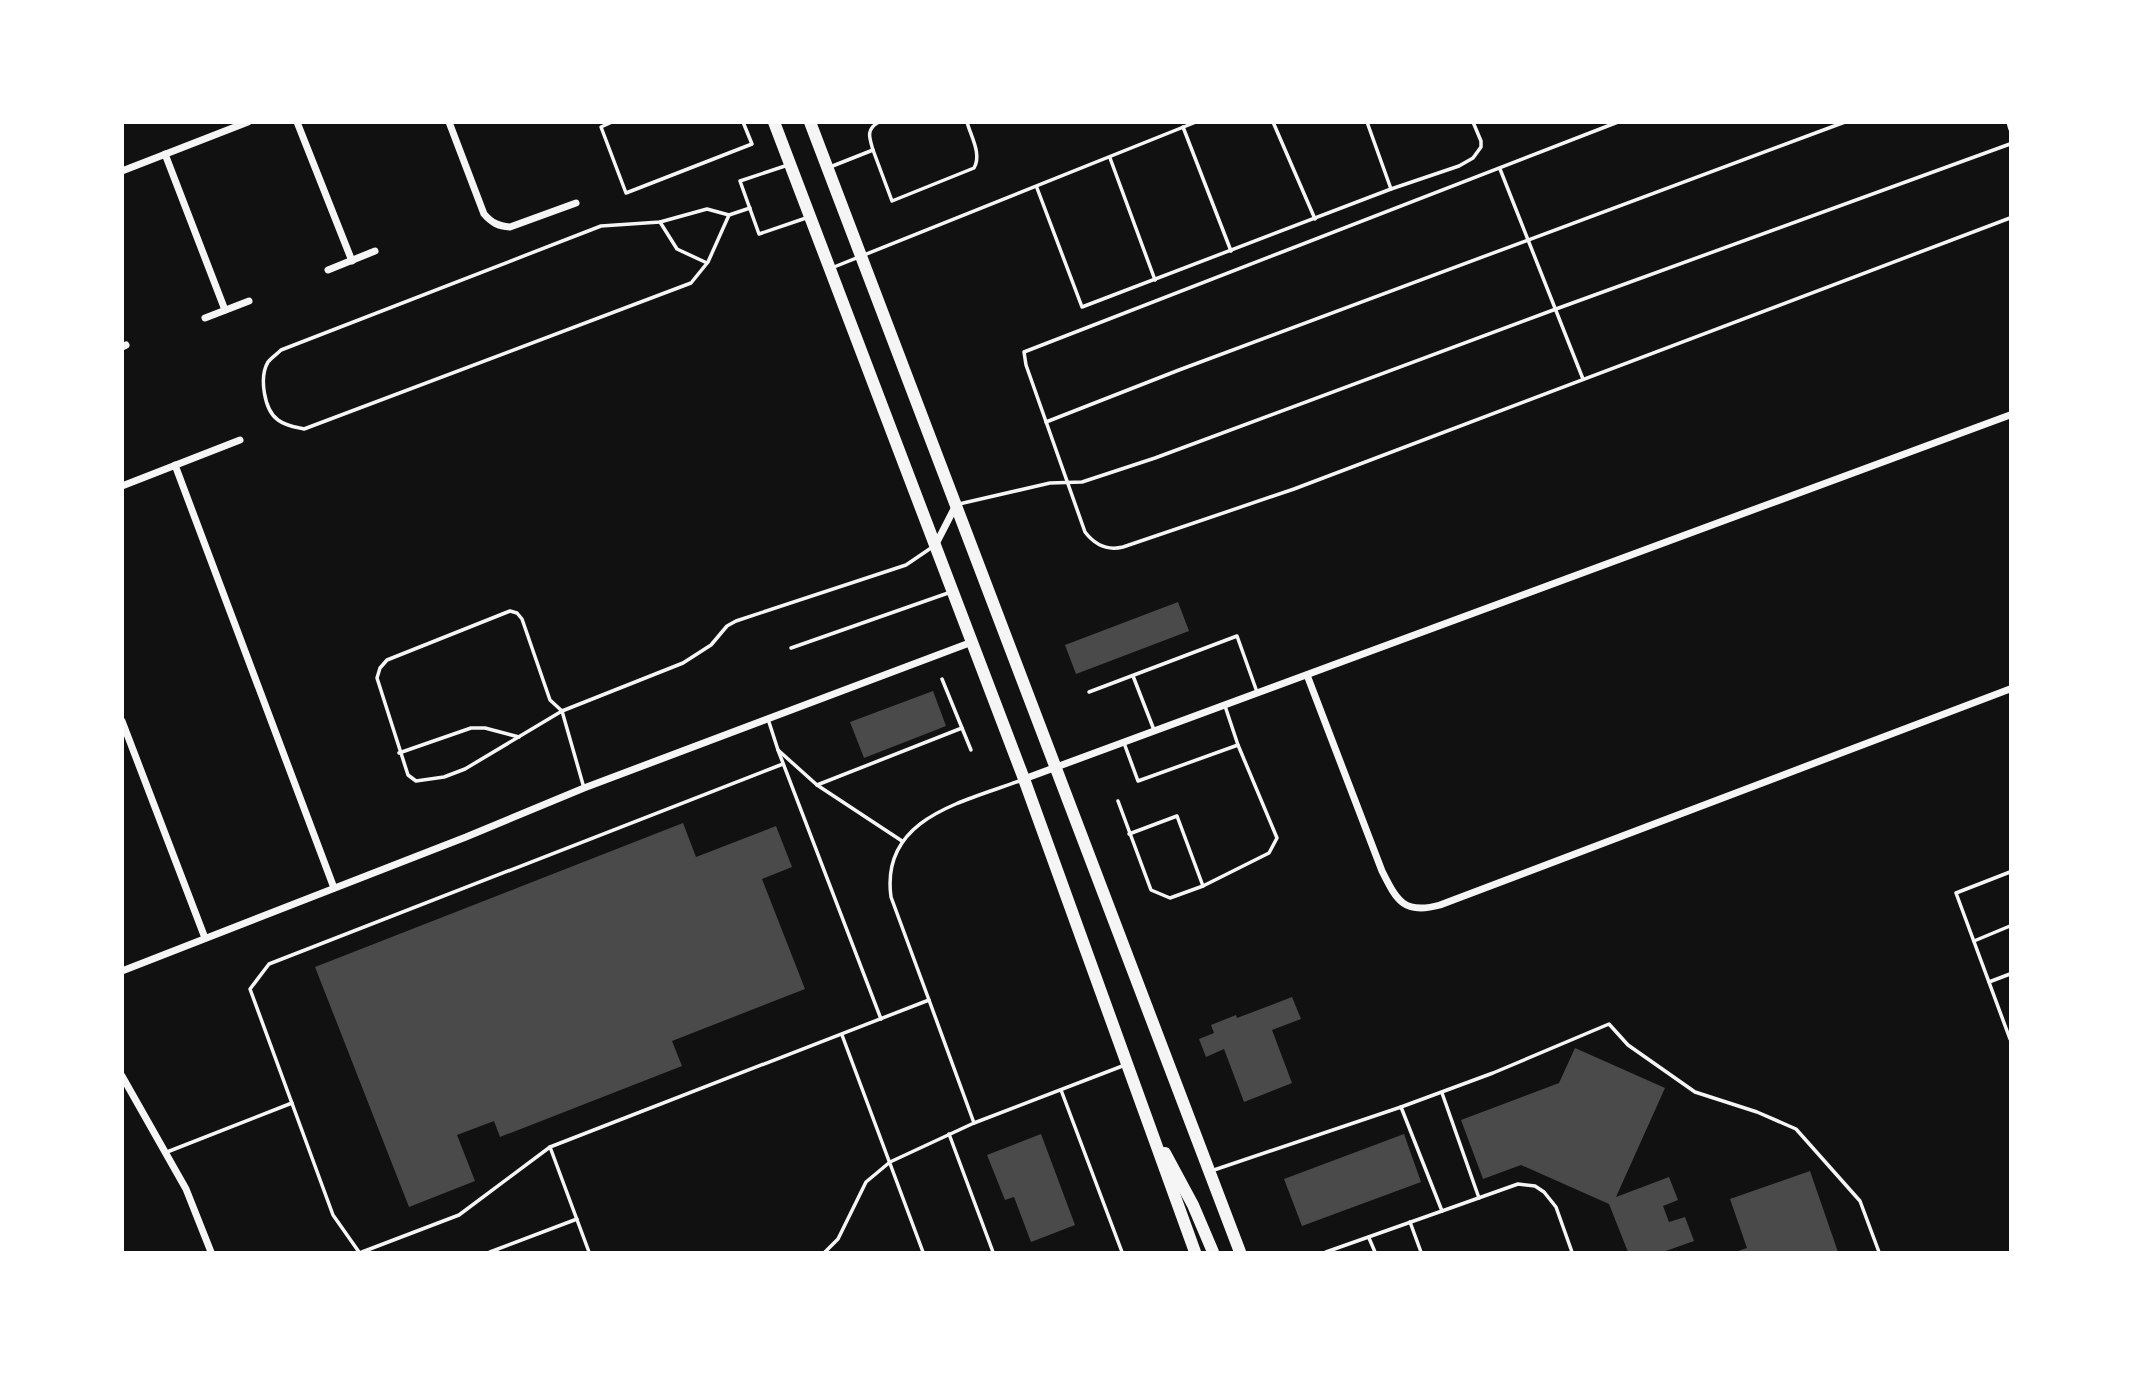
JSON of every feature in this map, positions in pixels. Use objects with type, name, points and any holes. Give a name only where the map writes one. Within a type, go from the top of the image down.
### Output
[{"type":"main road","points":[[774,122],[1024,779],[1195,1252]]},
{"type":"main road","points":[[810,122],[1240,1252]]},
{"type":"main road","points":[[1145,1115],[1193,1205],[1213,1252]]},
{"type":"street","points":[[122,171],[248,122]]},
{"type":"street","points":[[297,122],[352,261]]},
{"type":"street","points":[[449,122],[484,214],[491,222],[510,227],[576,203]]},
{"type":"street","points":[[165,155],[225,310]]},
{"type":"street","points":[[328,270],[375,251]]},
{"type":"street","points":[[205,318],[249,300]]},
{"type":"street","points":[[1024,779],[2011,415]]},
{"type":"street","points":[[122,486],[240,440]]},
{"type":"street","points":[[175,465],[334,888]]},
{"type":"street","points":[[935,545],[957,505]]},
{"type":"street","points":[[122,971],[466,837],[584,788],[972,642]]},
{"type":"street","points":[[1307,675],[1382,871],[1399,901],[1414,908],[1426,909],[2011,689]]},
{"type":"street","points":[[122,721],[205,938]]},
{"type":"street","points":[[122,1076],[186,1189],[211,1252]]},
{"type":"lane","points":[[612,122],[601,127],[626,193],[752,144],[744,122]]},
{"type":"lane","points":[[879,122],[870,128],[868,133],[892,201],[974,168],[977,164],[977,153],[967,122]]},
{"type":"lane","points":[[831,269],[1196,122]]},
{"type":"lane","points":[[1273,122],[1315,219]]},
{"type":"lane","points":[[1367,122],[1391,189]]},
{"type":"lane","points":[[1037,188],[1082,307],[1391,189],[1459,166],[1473,158],[1481,147],[1473,122]]},
{"type":"lane","points":[[1618,122],[1024,352],[1026,365],[1085,532],[1099,545],[1117,549],[1294,489],[2011,218]]},
{"type":"lane","points":[[1046,422],[1845,122]]},
{"type":"lane","points":[[2008,122],[2011,130]]},
{"type":"lane","points":[[1183,127],[1231,251]]},
{"type":"lane","points":[[957,505],[1050,483],[1082,482],[1155,458],[2011,144]]},
{"type":"lane","points":[[828,167],[873,150]]},
{"type":"lane","points":[[1110,158],[1155,279]]},
{"type":"lane","points":[[790,164],[740,181],[759,234],[810,217]]},
{"type":"lane","points":[[1500,168],[1583,379]]},
{"type":"lane","points":[[729,215],[707,263],[691,283],[304,429],[288,426],[275,418],[264,389],[264,373],[269,361],[281,350],[601,226],[660,222],[707,209],[729,215],[750,208]]},
{"type":"lane","points":[[660,222],[677,249],[707,263]]},
{"type":"lane","points":[[584,788],[562,711],[550,700],[522,619],[517,613],[510,611],[387,660],[380,668],[377,678],[408,775],[416,781],[444,777],[465,769],[562,711],[683,663],[711,645],[727,625],[906,565],[935,545]]},
{"type":"lane","points":[[791,648],[953,591]]},
{"type":"lane","points":[[1089,692],[1237,636],[1257,694]]},
{"type":"lane","points":[[1133,676],[1155,732]]},
{"type":"lane","points":[[942,679],[971,750]]},
{"type":"lane","points":[[1118,801],[1151,891],[1170,898],[1203,886],[1269,853],[1277,838],[1238,745],[1225,706]]},
{"type":"lane","points":[[768,719],[783,765],[881,1019]]},
{"type":"lane","points":[[399,753],[471,728],[485,728],[519,737]]},
{"type":"lane","points":[[817,785],[962,728]]},
{"type":"lane","points":[[1124,743],[1138,781],[1238,745]]},
{"type":"lane","points":[[778,750],[817,785],[902,841]]},
{"type":"lane","points":[[783,765],[269,964],[250,989],[333,1215],[360,1252],[459,1215],[550,1147],[929,1000]]},
{"type":"lane","points":[[974,1123],[891,897],[891,871],[902,841],[916,826],[933,814],[1024,779]]},
{"type":"lane","points":[[1129,834],[1177,816],[1203,886]]},
{"type":"lane","points":[[2011,872],[1956,893],[2011,1039]]},
{"type":"lane","points":[[1974,941],[2011,926]]},
{"type":"lane","points":[[1989,982],[2011,974]]},
{"type":"lane","points":[[2004,1023],[2011,1020]]},
{"type":"lane","points":[[1209,1172],[1442,1093],[1609,1024],[1628,1045],[1695,1092],[1757,1112],[1796,1129],[1860,1201],[1879,1252]]},
{"type":"lane","points":[[842,1034],[923,1252]]},
{"type":"lane","points":[[825,1252],[838,1238],[866,1182],[890,1162],[974,1123],[1127,1064]]},
{"type":"lane","points":[[1061,1090],[1120,1252]]},
{"type":"lane","points":[[1442,1093],[1479,1198]]},
{"type":"lane","points":[[165,1152],[292,1103]]},
{"type":"lane","points":[[1401,1107],[1441,1211]]},
{"type":"lane","points":[[949,1134],[993,1252]]},
{"type":"lane","points":[[550,1147],[589,1252]]},
{"type":"lane","points":[[1326,1252],[1518,1184],[1535,1186],[1544,1192],[1556,1207],[1572,1252]]},
{"type":"lane","points":[[490,1252],[576,1219]]},
{"type":"lane","points":[[1410,1223],[1421,1252]]},
{"type":"lane","points":[[1369,1237],[1375,1252]]},
{"type":"building","points":[[1178,602],[1189,631],[1076,674],[1065,645]]},
{"type":"building","points":[[933,691],[946,726],[864,758],[850,722]]},
{"type":"building","points":[[683,823],[696,857],[776,826],[792,867],[762,879],[805,989],[672,1041],[682,1066],[500,1137],[494,1121],[457,1135],[475,1181],[409,1207],[315,967]]},
{"type":"building","points":[[1292,997],[1301,1019],[1272,1030],[1292,1083],[1244,1102],[1224,1049],[1206,1057],[1199,1039],[1214,1033],[1211,1025]]},
{"type":"building","points":[[1575,1048],[1665,1088],[1616,1197],[1669,1177],[1678,1200],[1663,1206],[1669,1222],[1685,1217],[1694,1241],[1663,1252],[1628,1252],[1609,1204],[1521,1165],[1483,1179],[1461,1120],[1559,1083]]},
{"type":"building","points":[[1041,1134],[1075,1225],[1031,1242],[1014,1197],[1005,1200],[987,1155]]},
{"type":"building","points":[[1404,1134],[1421,1182],[1302,1226],[1284,1179]]},
{"type":"building","points":[[1810,1171],[1838,1252],[1735,1252],[1747,1248],[1730,1199]]}]
